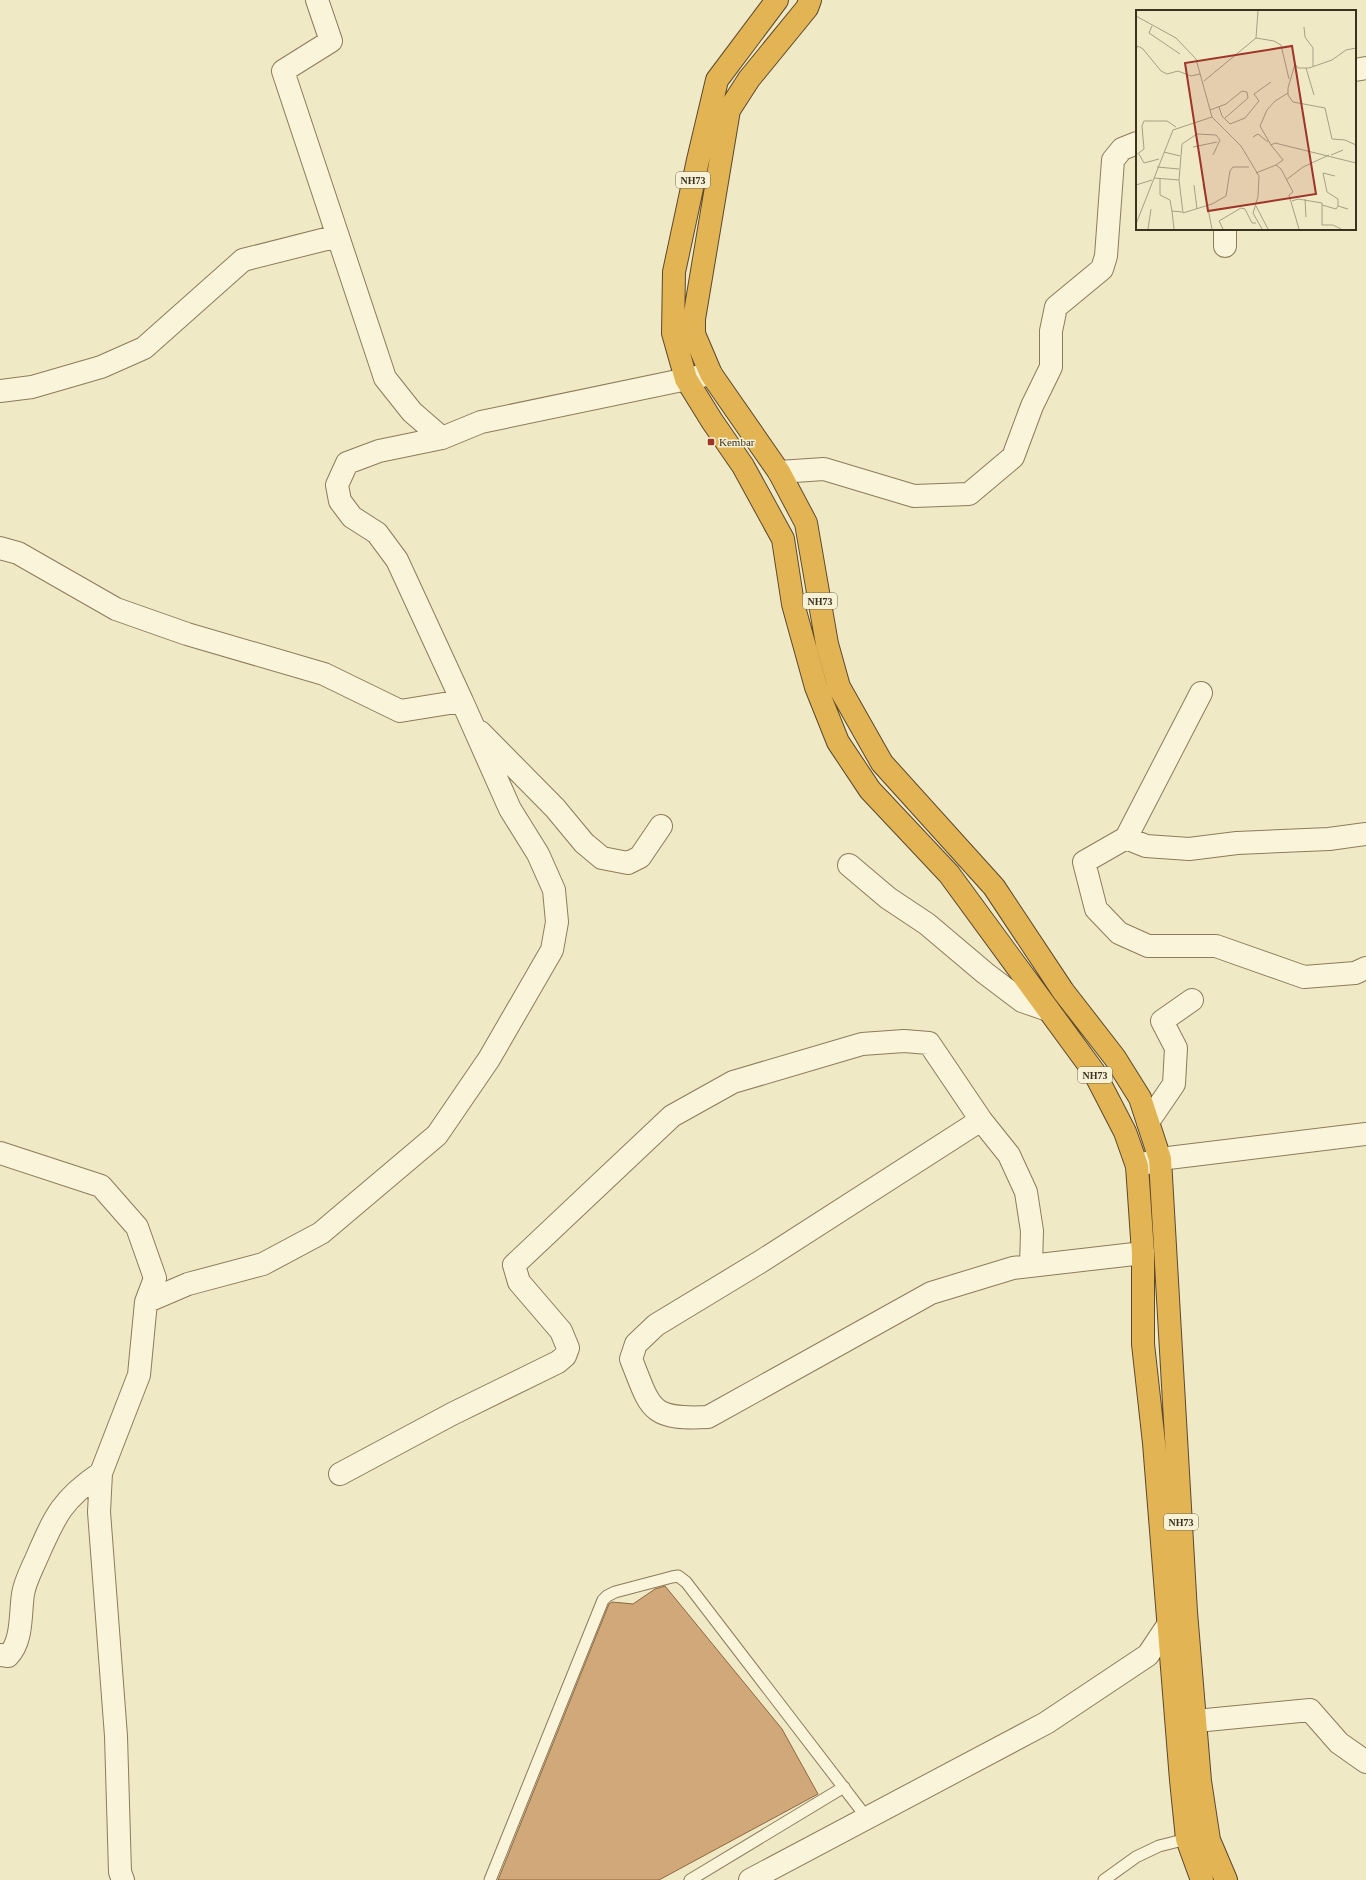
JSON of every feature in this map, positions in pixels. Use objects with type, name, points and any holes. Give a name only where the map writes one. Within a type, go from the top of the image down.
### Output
[{"type":"highway","name":"NH73","points":[[810,0],[807,8],[749,79],[729,110],[694,319],[694,334],[711,374],[779,472],[806,523],[827,644],[839,687],[882,763],[994,887],[1063,992],[1115,1058],[1140,1098],[1160,1159],[1186,1612],[1200,1781],[1209,1840],[1226,1880]]},
{"type":"highway","name":"NH73","points":[[770,4],[717,80],[674,272],[673,333],[686,379],[712,422],[743,466],[783,539],[795,612],[816,687],[838,742],[870,790],[949,874],[1094,1072],[1125,1132],[1137,1166],[1143,1253],[1143,1344],[1154,1443],[1187,1839],[1202,1880]]},
{"type":"street","points":[[317,0],[331,41],[284,71],[385,378],[412,412],[442,438]]},
{"type":"street","points":[[1356,70],[1366,68]]},
{"type":"street","points":[[779,472],[824,470],[914,496],[969,494],[1013,457],[1032,406],[1051,367],[1051,331],[1056,307],[1102,270],[1106,256],[1113,160],[1122,149],[1136,143]]},
{"type":"street","points":[[0,390],[32,387],[93,369],[144,348],[243,260],[338,236]]},
{"type":"street","points":[[146,1302],[188,1284],[263,1264],[322,1233],[437,1135],[489,1059],[552,950],[557,922],[554,890],[538,854],[510,810],[397,560],[377,533],[352,516],[340,501],[337,485],[347,463],[379,451],[442,438],[480,422],[711,374]]},
{"type":"street","points":[[0,548],[18,553],[116,609],[187,634],[324,674],[400,710],[462,701]]},
{"type":"street","points":[[1201,693],[1126,838],[1084,862],[1096,909],[1119,933],[1148,946],[1216,946],[1304,977],[1355,973],[1366,968]]},
{"type":"street","points":[[471,722],[555,808],[584,844],[602,858],[628,863],[640,857],[661,826]]},
{"type":"street","points":[[1126,838],[1146,846],[1189,849],[1237,842],[1329,839],[1366,834]]},
{"type":"street","points":[[849,865],[888,898],[927,924],[985,973],[1022,1001],[1048,1010]]},
{"type":"street","points":[[1148,1122],[1174,1084],[1176,1048],[1162,1021],[1192,1000]]},
{"type":"street","points":[[340,1474],[452,1414],[558,1362],[565,1356],[568,1348],[561,1331],[519,1282],[514,1265],[672,1116],[733,1082],[862,1044],[904,1041],[929,1043],[982,1120],[1009,1155],[1026,1192],[1032,1231],[1031,1266]]},
{"type":"street","points":[[982,1120],[760,1262],[656,1325],[636,1344],[631,1359],[649,1403],[655,1409],[682,1418],[708,1417],[931,1293],[1013,1268],[1143,1253]]},
{"type":"street","points":[[1137,1166],[1160,1159],[1366,1134]]},
{"type":"street","points":[[0,1153],[101,1186],[137,1227],[155,1278],[146,1302],[139,1375],[100,1473],[99,1512],[116,1736],[120,1872],[123,1880]]},
{"type":"street","points":[[0,1655],[8,1656],[13,1649],[18,1636],[23,1593],[49,1528],[70,1496],[100,1473]]},
{"type":"street","points":[[750,1880],[1046,1723],[1148,1655],[1168,1625]]},
{"type":"street","points":[[1196,1721],[1310,1710],[1339,1743],[1366,1762]]},
{"type":"lane","points":[[490,1880],[603,1600],[615,1592],[672,1576],[682,1578],[686,1582],[867,1818]]},
{"type":"lane","points":[[690,1880],[844,1787]]},
{"type":"lane","points":[[1104,1880],[1136,1857],[1159,1846],[1187,1839]]},
{"type":"building","points":[[665,1586],[782,1729],[818,1794],[659,1880],[498,1880],[609,1604],[612,1602],[633,1604],[655,1589]]},
{"type":"place","name":"Kembar","points":[[711,442]]}]
